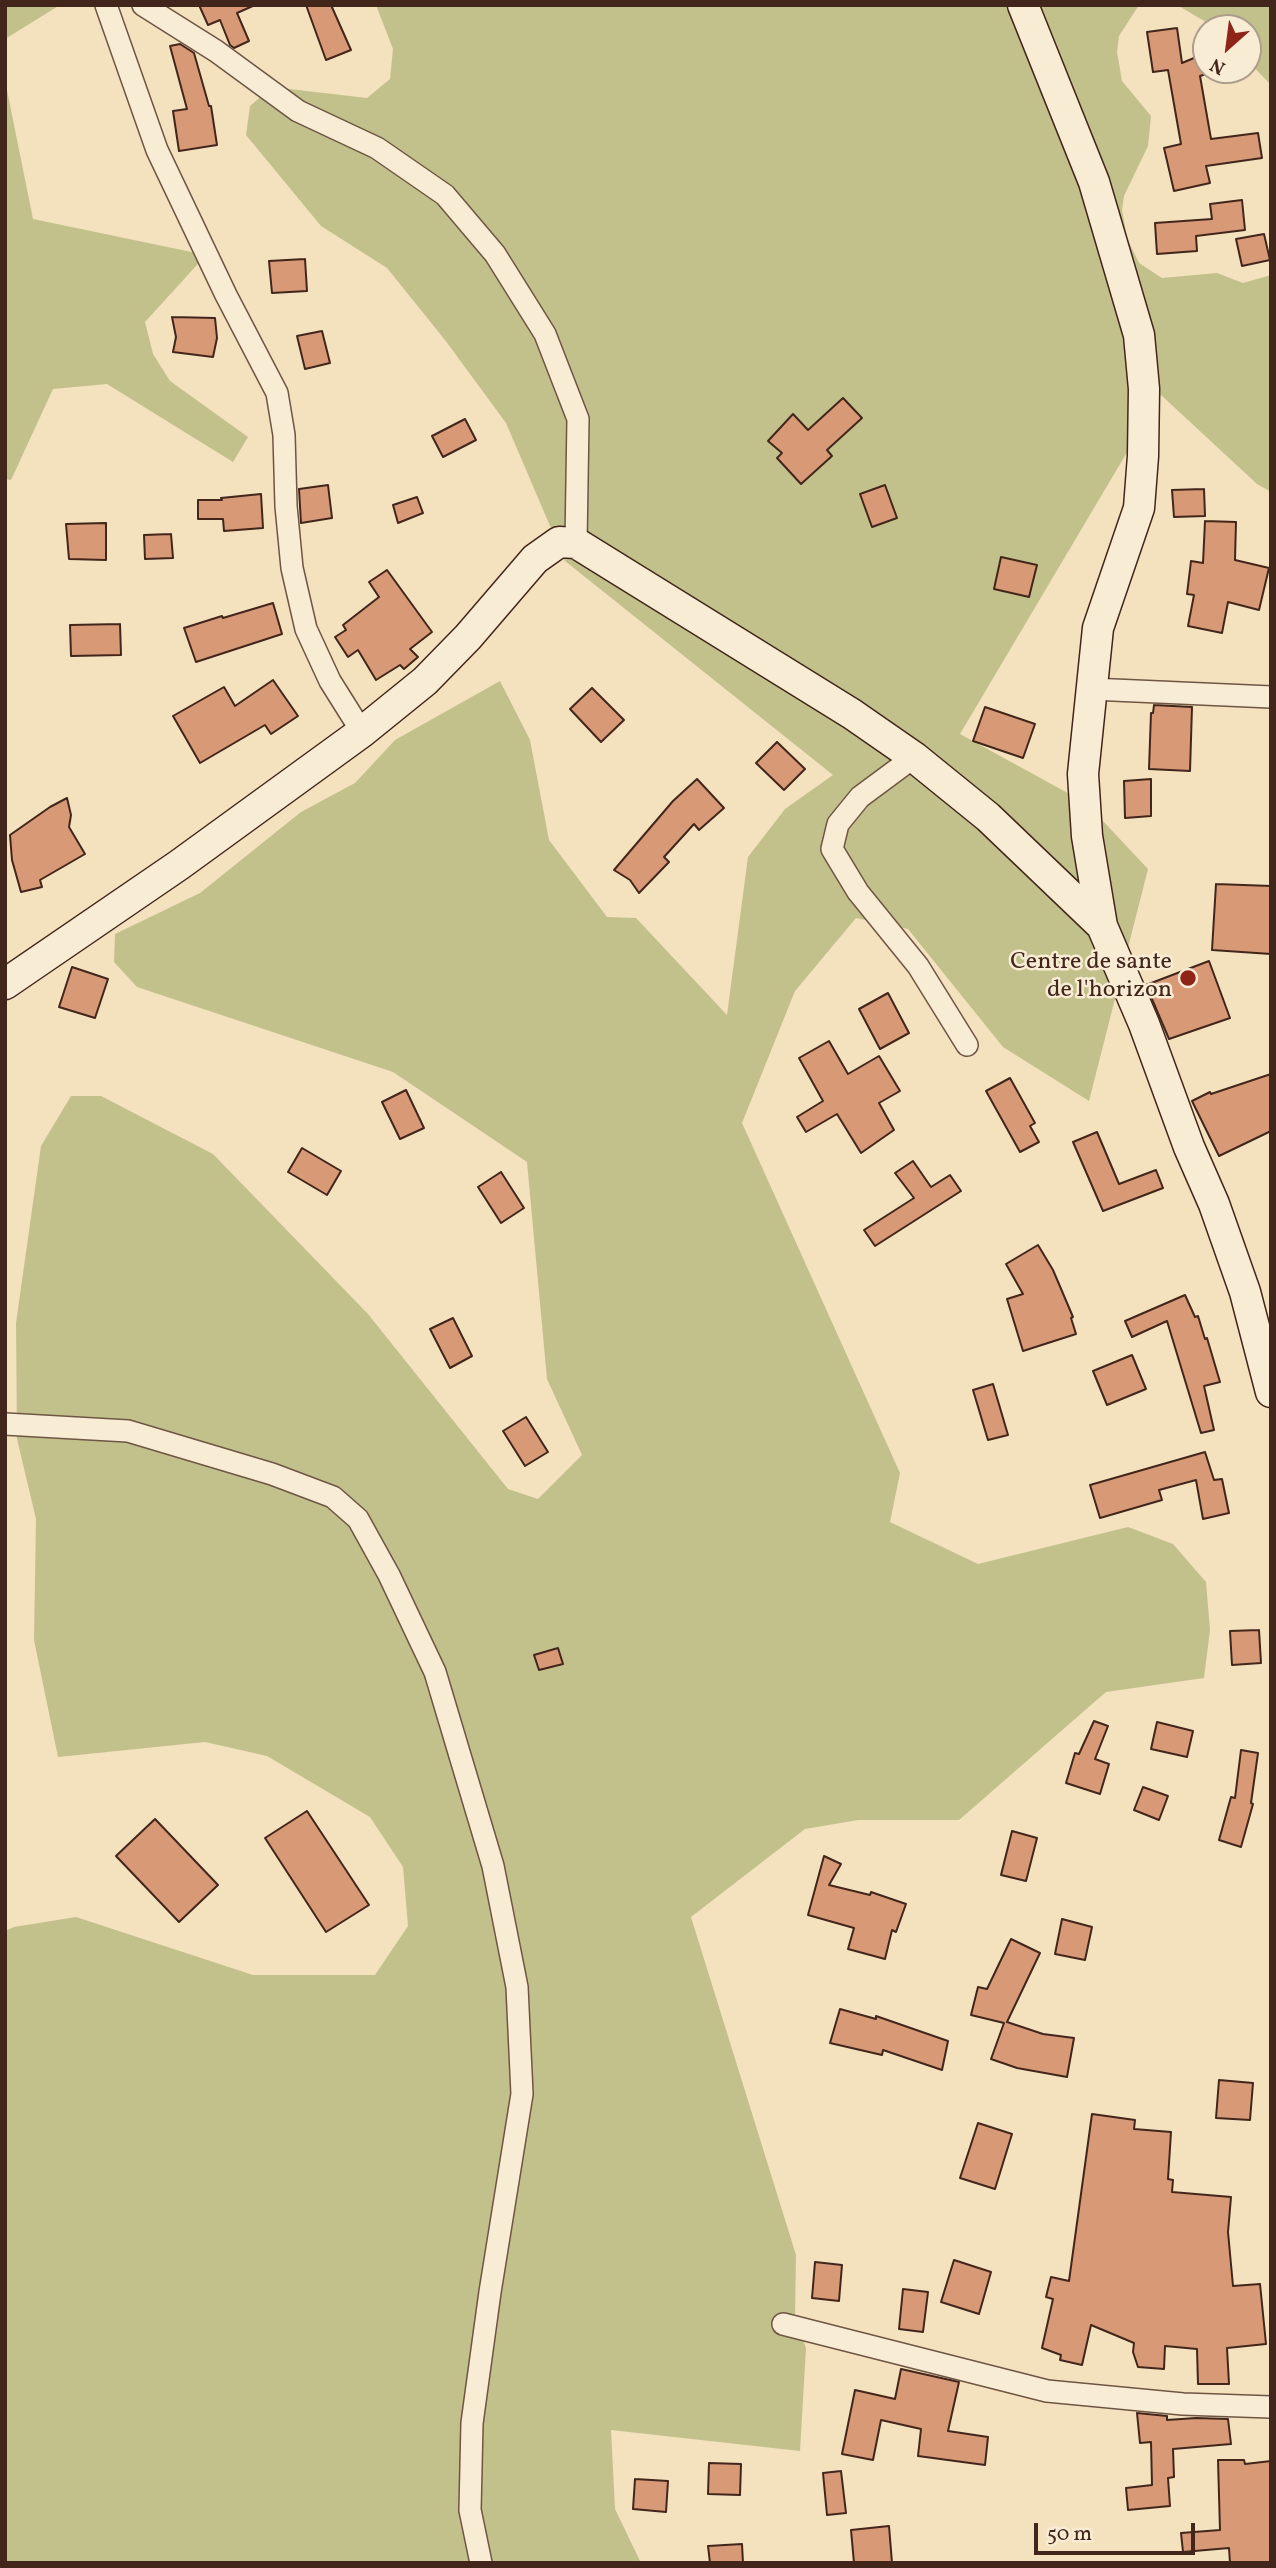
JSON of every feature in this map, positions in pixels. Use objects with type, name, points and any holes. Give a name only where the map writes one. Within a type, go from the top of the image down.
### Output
[{"type":"street","points":[[106,5],[157,150],[226,296],[277,393],[284,435],[286,506],[292,568],[306,629],[330,681],[362,732]]},
{"type":"street","points":[[143,5],[216,51],[298,111],[377,149],[445,195],[495,254],[545,334],[578,419],[576,543]]},
{"type":"street","points":[[1023,5],[1094,182],[1139,335],[1144,389],[1139,508],[1098,628],[1083,774],[1087,835],[1102,926],[1144,1024],[1189,1147],[1214,1204],[1245,1292],[1271,1392]]},
{"type":"street","points":[[5,984],[179,865],[362,732],[425,681],[468,638],[535,559],[559,542],[576,543],[852,714],[914,757],[988,817],[1102,926]]},
{"type":"street","points":[[1091,689],[1271,697]]},
{"type":"street","points":[[914,757],[860,797],[838,824],[832,849],[858,892],[918,966],[967,1045]]},
{"type":"street","points":[[5,1424],[128,1431],[272,1474],[333,1497],[358,1519],[389,1575],[435,1672],[493,1866],[518,2001],[522,2094],[472,2423],[470,2510],[481,2563]]},
{"type":"street","points":[[783,2324],[1047,2391],[1183,2404],[1271,2407]]},
{"type":"shaded area","points":[[5,5],[60,5],[5,39]]},
{"type":"shaded area","points":[[376,5],[1139,5],[1119,36],[1117,52],[1122,81],[1151,116],[1148,146],[1124,196],[1122,210],[1127,238],[1139,263],[1162,278],[1217,273],[1243,283],[1271,275],[1271,492],[1257,484],[1161,395],[960,734],[1086,803],[1148,869],[1089,1101],[1003,1047],[908,929],[856,918],[795,991],[742,1123],[900,1473],[890,1522],[978,1564],[1128,1527],[1173,1544],[1206,1582],[1210,1630],[1204,1678],[1106,1692],[959,1820],[858,1820],[805,1829],[691,1917],[796,2255],[795,2318],[806,2348],[800,2451],[611,2430],[615,2509],[641,2563],[5,2563],[5,1931],[14,1927],[76,1917],[253,1975],[375,1975],[408,1926],[403,1867],[370,1817],[267,1756],[205,1742],[58,1757],[34,1640],[36,1519],[17,1439],[16,1323],[41,1146],[71,1096],[101,1096],[213,1154],[368,1314],[508,1489],[538,1499],[582,1455],[547,1379],[527,1162],[393,1072],[137,987],[114,962],[115,934],[200,893],[301,812],[355,783],[395,740],[500,681],[530,740],[549,840],[607,917],[636,918],[727,1015],[748,857],[785,809],[833,775],[565,561],[506,423],[445,340],[387,268],[321,226],[246,135],[250,106],[272,87],[367,98],[390,79],[393,49]]},
{"type":"shaded area","points":[[1177,5],[1271,5],[1271,85],[1262,76],[1262,14],[1192,14]]},
{"type":"shaded area","points":[[5,80],[33,219],[206,255],[145,322],[153,354],[170,381],[248,437],[233,462],[107,384],[53,389],[11,480],[5,479]]},
{"type":"building","points":[[199,5],[255,5],[237,13],[249,41],[234,48],[230,45],[220,20],[208,25]]},
{"type":"building","points":[[306,5],[331,5],[351,50],[326,60]]},
{"type":"building","points":[[1177,28],[1182,63],[1192,59],[1192,84],[1201,84],[1211,139],[1258,133],[1262,158],[1206,166],[1210,183],[1174,191],[1164,148],[1181,144],[1168,70],[1153,72],[1147,32]]},
{"type":"building","points":[[180,44],[194,53],[211,106],[217,145],[179,151],[173,111],[187,109],[170,46]]},
{"type":"building","points":[[1242,200],[1245,230],[1196,236],[1197,251],[1157,254],[1155,223],[1212,219],[1210,204]]},
{"type":"building","points":[[1264,234],[1270,260],[1242,266],[1236,239]]},
{"type":"building","points":[[305,259],[307,291],[272,293],[269,261]]},
{"type":"building","points":[[172,317],[215,318],[217,338],[213,357],[173,352],[176,337]]},
{"type":"building","points":[[322,331],[330,363],[305,369],[297,336]]},
{"type":"building","points":[[843,398],[862,418],[827,450],[832,456],[801,484],[777,458],[782,453],[768,441],[793,414],[808,430]]},
{"type":"building","points":[[465,419],[476,440],[443,457],[432,436]]},
{"type":"building","points":[[328,485],[332,518],[301,523],[299,489]]},
{"type":"building","points":[[885,485],[897,518],[872,527],[860,494]]},
{"type":"building","points":[[1204,489],[1205,516],[1174,517],[1172,490]]},
{"type":"building","points":[[261,494],[263,528],[224,531],[223,519],[198,519],[198,500],[222,500],[221,498]]},
{"type":"building","points":[[417,497],[423,513],[398,523],[393,505]]},
{"type":"building","points":[[1205,521],[1236,522],[1235,560],[1269,568],[1259,610],[1228,602],[1222,633],[1188,626],[1194,595],[1187,594],[1191,561],[1203,563]]},
{"type":"building","points":[[106,523],[106,560],[69,559],[66,524]]},
{"type":"building","points":[[171,534],[173,558],[145,559],[144,535]]},
{"type":"building","points":[[1001,557],[1037,565],[1029,597],[994,589]]},
{"type":"building","points":[[387,570],[432,632],[410,649],[418,657],[404,669],[400,665],[376,680],[358,650],[348,657],[335,637],[346,630],[343,625],[379,597],[369,582]]},
{"type":"building","points":[[273,603],[282,634],[196,662],[184,628]]},
{"type":"building","points":[[120,624],[121,655],[71,656],[70,625]]},
{"type":"building","points":[[273,680],[298,716],[271,734],[265,725],[200,763],[173,716],[224,687],[235,706]]},
{"type":"building","points":[[592,688],[624,720],[601,742],[570,709]]},
{"type":"building","points":[[1154,705],[1192,707],[1190,771],[1149,769],[1151,713]]},
{"type":"building","points":[[985,707],[1035,724],[1023,758],[973,741]]},
{"type":"building","points":[[777,742],[805,769],[784,790],[756,763]]},
{"type":"building","points":[[697,779],[724,808],[699,830],[694,824],[664,857],[669,862],[639,893],[630,880],[614,870],[673,801]]},
{"type":"building","points":[[1151,779],[1151,816],[1125,818],[1124,781]]},
{"type":"building","points":[[67,798],[71,815],[69,827],[85,854],[40,880],[42,887],[21,892],[12,860],[10,835]]},
{"type":"building","points":[[1216,884],[1271,886],[1271,954],[1212,950]]},
{"type":"building","points":[[1209,961],[1230,1018],[1169,1039],[1146,985]]},
{"type":"building","points":[[72,967],[108,979],[95,1018],[59,1007]]},
{"type":"building","points":[[888,993],[909,1033],[880,1049],[859,1009]]},
{"type":"building","points":[[829,1041],[848,1074],[879,1056],[900,1091],[879,1103],[894,1130],[861,1153],[837,1114],[806,1132],[797,1117],[823,1101],[799,1058]]},
{"type":"building","points":[[1271,1074],[1271,1131],[1219,1156],[1192,1101],[1210,1092],[1211,1094]]},
{"type":"building","points":[[1010,1078],[1035,1123],[1030,1126],[1039,1142],[1020,1152],[986,1091]]},
{"type":"building","points":[[406,1090],[424,1128],[400,1139],[382,1102]]},
{"type":"building","points":[[1097,1132],[1119,1184],[1156,1170],[1163,1188],[1103,1211],[1073,1142]]},
{"type":"building","points":[[302,1148],[341,1171],[327,1195],[288,1172]]},
{"type":"building","points":[[913,1161],[931,1187],[950,1175],[961,1191],[875,1246],[864,1230],[914,1198],[895,1173]]},
{"type":"building","points":[[501,1172],[524,1208],[501,1223],[478,1187]]},
{"type":"building","points":[[1038,1245],[1053,1270],[1073,1317],[1071,1318],[1076,1334],[1023,1351],[1007,1299],[1023,1294],[1006,1264]]},
{"type":"building","points":[[1185,1295],[1195,1317],[1198,1316],[1205,1339],[1207,1338],[1220,1382],[1204,1386],[1214,1430],[1201,1433],[1167,1321],[1132,1337],[1125,1321]]},
{"type":"building","points":[[453,1318],[472,1356],[450,1368],[430,1329]]},
{"type":"building","points":[[1132,1355],[1146,1389],[1107,1405],[1093,1371]]},
{"type":"building","points":[[993,1384],[1008,1435],[988,1440],[973,1390]]},
{"type":"building","points":[[526,1417],[548,1452],[525,1466],[503,1431]]},
{"type":"building","points":[[1205,1452],[1214,1480],[1222,1479],[1229,1513],[1203,1519],[1196,1480],[1159,1490],[1162,1500],[1100,1518],[1090,1485]]},
{"type":"building","points":[[1259,1630],[1261,1663],[1232,1665],[1230,1631]]},
{"type":"building","points":[[558,1648],[563,1664],[539,1670],[534,1655]]},
{"type":"building","points":[[1094,1721],[1108,1726],[1095,1759],[1109,1764],[1100,1794],[1066,1783],[1075,1753],[1079,1754]]},
{"type":"building","points":[[1157,1722],[1193,1731],[1187,1757],[1151,1749]]},
{"type":"building","points":[[1241,1750],[1258,1753],[1253,1804],[1241,1847],[1219,1840],[1231,1797],[1235,1798]]},
{"type":"building","points":[[1143,1787],[1168,1796],[1159,1820],[1134,1810]]},
{"type":"building","points":[[307,1811],[369,1905],[326,1932],[265,1838]]},
{"type":"building","points":[[155,1819],[218,1885],[179,1922],[116,1856]]},
{"type":"building","points":[[1012,1831],[1037,1838],[1026,1881],[1001,1875]]},
{"type":"building","points":[[824,1856],[841,1864],[829,1885],[870,1895],[871,1892],[906,1904],[896,1932],[892,1930],[885,1959],[848,1949],[854,1928],[808,1915]]},
{"type":"building","points":[[1062,1919],[1092,1927],[1085,1960],[1055,1954]]},
{"type":"building","points":[[1011,1939],[1040,1953],[1007,2022],[1043,2034],[1074,2038],[1067,2077],[1017,2068],[991,2059],[1004,2023],[971,2015],[978,1987],[987,1989]]},
{"type":"building","points":[[840,2009],[876,2019],[876,2016],[948,2041],[942,2070],[883,2050],[882,2055],[830,2043]]},
{"type":"building","points":[[1219,2080],[1253,2083],[1250,2120],[1216,2118]]},
{"type":"building","points":[[1092,2114],[1135,2120],[1134,2129],[1171,2132],[1168,2179],[1173,2180],[1172,2192],[1231,2197],[1228,2232],[1233,2286],[1260,2284],[1266,2344],[1227,2348],[1229,2384],[1198,2384],[1197,2349],[1165,2346],[1164,2369],[1138,2367],[1133,2352],[1134,2343],[1091,2325],[1082,2365],[1060,2360],[1061,2355],[1042,2348],[1053,2299],[1046,2297],[1051,2277],[1069,2281]]},
{"type":"building","points":[[978,2123],[1012,2134],[995,2189],[960,2178]]},
{"type":"building","points":[[954,2260],[991,2272],[979,2314],[941,2302]]},
{"type":"building","points":[[815,2262],[842,2265],[839,2301],[812,2298]]},
{"type":"building","points":[[903,2289],[928,2292],[923,2332],[899,2329]]},
{"type":"building","points":[[901,2369],[959,2382],[948,2431],[988,2437],[985,2465],[918,2456],[921,2429],[881,2420],[873,2460],[842,2454],[855,2390],[895,2399]]},
{"type":"building","points":[[1137,2413],[1167,2416],[1167,2420],[1228,2419],[1231,2444],[1173,2449],[1174,2477],[1168,2478],[1170,2506],[1128,2510],[1126,2488],[1152,2485],[1151,2442],[1140,2443]]},
{"type":"building","points":[[1218,2460],[1244,2460],[1245,2464],[1271,2461],[1271,2563],[1230,2563],[1229,2548],[1183,2552],[1181,2533],[1220,2530]]},
{"type":"building","points":[[709,2463],[741,2464],[740,2495],[708,2494]]},
{"type":"building","points":[[841,2471],[846,2513],[827,2515],[823,2473]]},
{"type":"building","points":[[635,2479],[668,2481],[666,2512],[633,2509]]},
{"type":"building","points":[[889,2526],[892,2563],[854,2563],[851,2530]]},
{"type":"building","points":[[742,2544],[743,2563],[710,2563],[708,2546]]},
{"type":"place","name":"Centre de sante de l'horizon","points":[[1188,978]]}]
